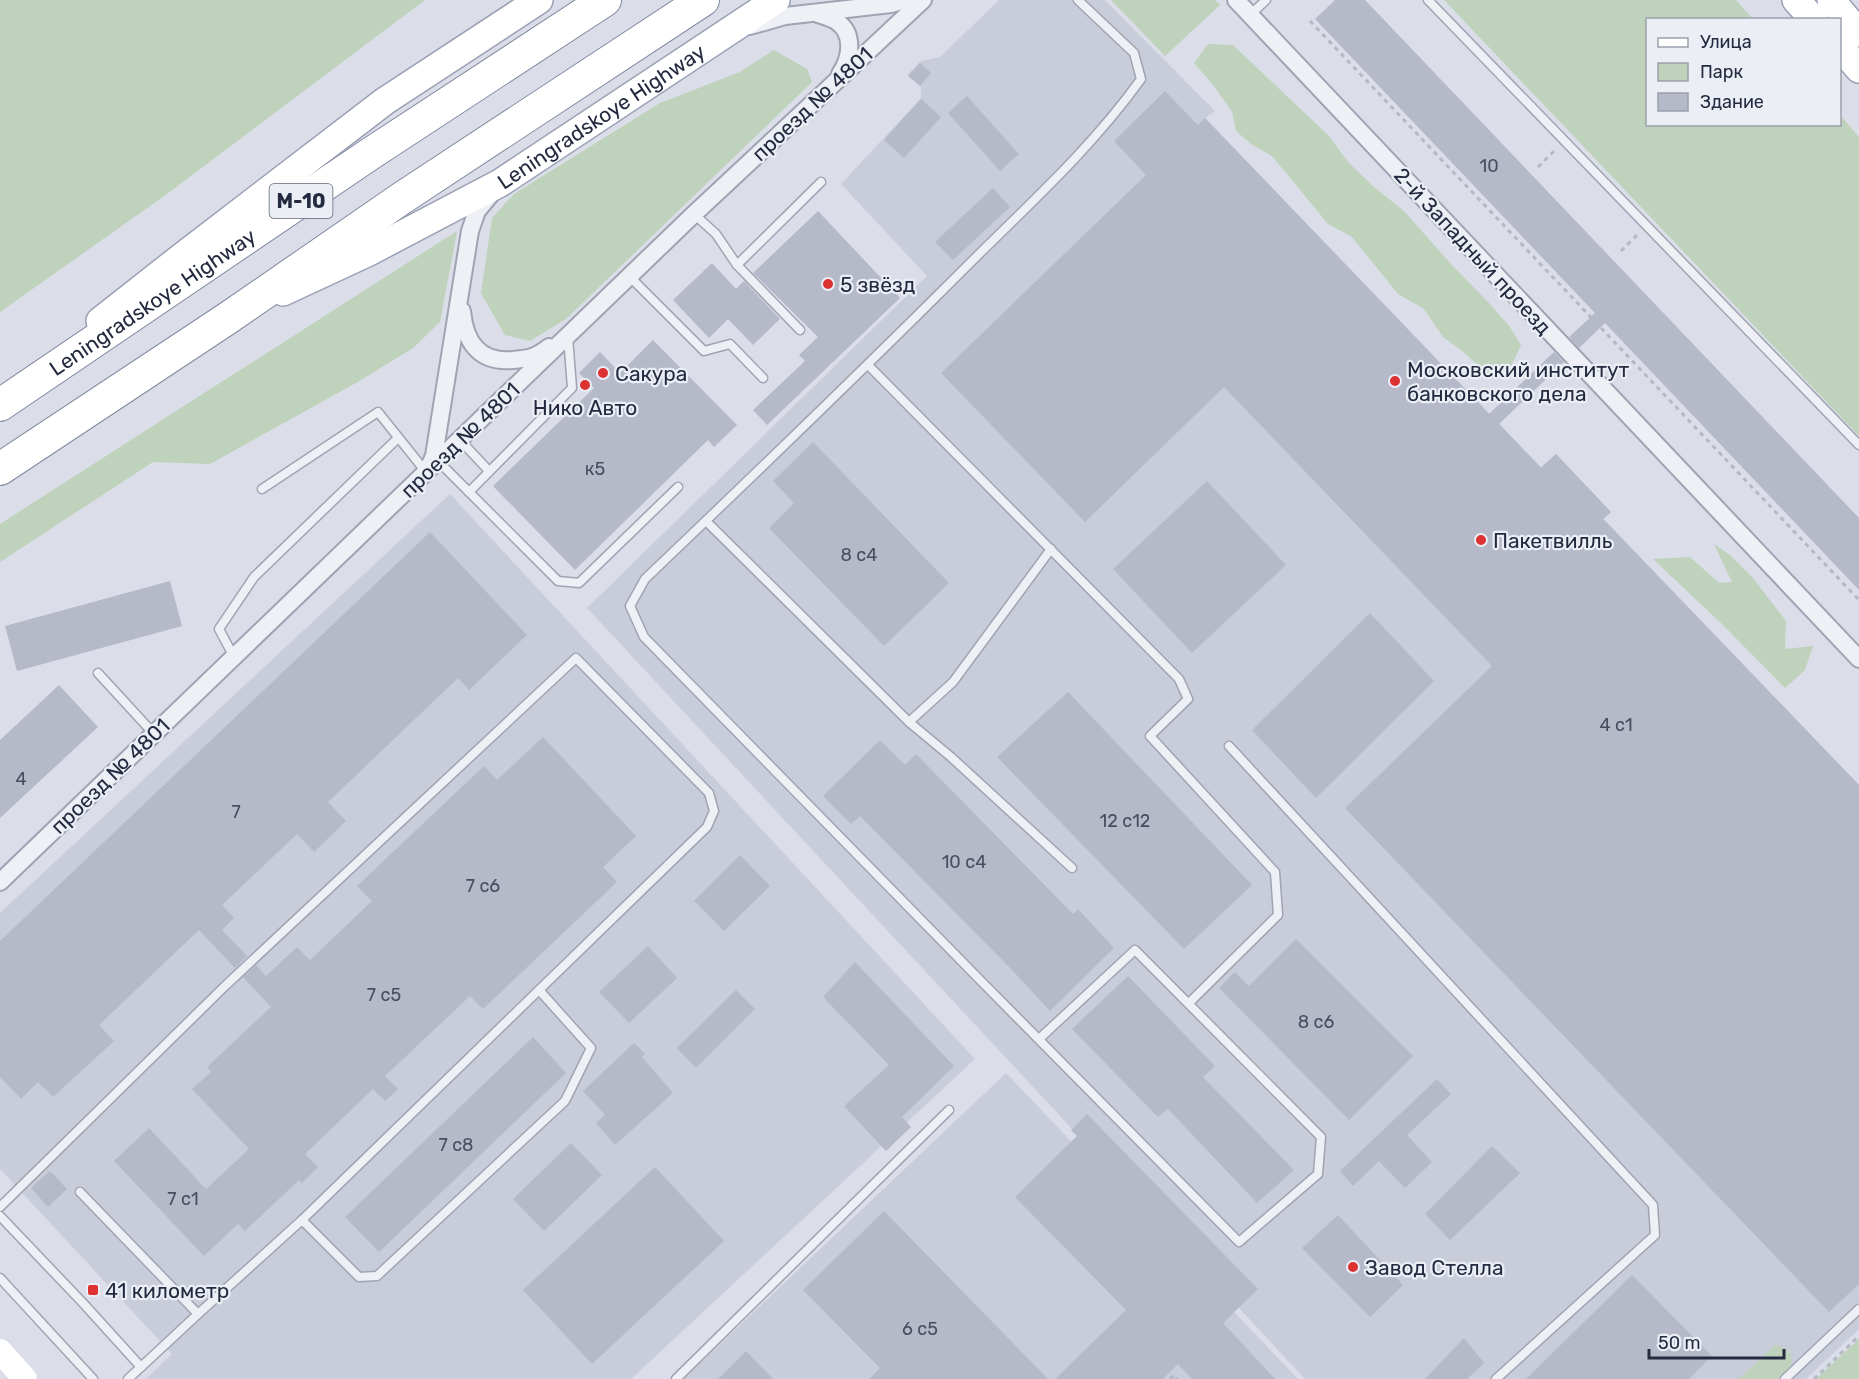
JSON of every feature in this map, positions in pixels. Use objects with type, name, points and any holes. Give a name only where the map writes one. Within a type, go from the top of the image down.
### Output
[{"type":"highway","name":"Leningradskoye Highway","points":[[0,403],[370,154],[605,0]]},
{"type":"highway","name":"Leningradskoye Highway","points":[[0,469],[228,318],[402,198],[703,0]]},
{"type":"main road","name":"Leningradskoye Highway","points":[[0,403],[184,255],[385,101],[540,0]]},
{"type":"main road","name":"Leningradskoye Highway","points":[[228,318],[367,253],[500,183],[776,0]]},
{"type":"main road","points":[[1796,0],[1812,18]]},
{"type":"main road","points":[[1831,0],[1859,33]]},
{"type":"main road","points":[[1841,49],[1859,69]]},
{"type":"street","points":[[726,33],[785,16],[891,4],[905,0]]},
{"type":"street","name":"проезд № 4801","points":[[3,874],[154,734],[694,214],[923,0]]},
{"type":"street","name":"2-й Западный проезд","points":[[1236,0],[1859,659]]},
{"type":"street","points":[[814,13],[836,20],[844,28],[849,41],[849,54],[845,67],[832,87]]},
{"type":"street","points":[[432,467],[470,231],[477,211],[500,183]]},
{"type":"street","points":[[461,294],[464,326],[472,345],[484,356],[500,361],[531,358],[568,337]]},
{"type":"street","points":[[0,1351],[25,1379]]},
{"type":"lane","points":[[1039,1039],[1135,950],[1321,1137],[1318,1174],[1239,1242],[1039,1039],[644,637],[630,606],[645,579],[868,364],[1073,160],[1118,111],[1141,79],[1134,52],[1078,0]]},
{"type":"lane","points":[[1250,15],[1266,0]]},
{"type":"lane","points":[[1428,0],[1859,445]]},
{"type":"lane","points":[[737,265],[821,182]]},
{"type":"lane","points":[[694,214],[716,234],[737,265],[800,330]]},
{"type":"lane","points":[[630,277],[704,351],[730,344],[763,378]]},
{"type":"lane","points":[[469,492],[572,388],[568,337]]},
{"type":"lane","points":[[868,364],[1179,679],[1188,699],[1150,736],[1275,872],[1278,915],[1189,1003]]},
{"type":"lane","points":[[262,489],[378,412],[398,438],[432,467],[469,492],[558,581],[579,583],[678,487]]},
{"type":"lane","points":[[234,657],[219,629],[254,577],[398,438]]},
{"type":"lane","points":[[460,440],[489,471]]},
{"type":"lane","points":[[706,521],[909,722],[1072,868]]},
{"type":"lane","points":[[909,722],[953,682],[1051,549]]},
{"type":"lane","points":[[0,1207],[225,986],[576,658],[709,794],[714,811],[707,827],[302,1220],[128,1379]]},
{"type":"lane","points":[[98,674],[154,734]]},
{"type":"lane","points":[[1229,746],[1653,1205],[1655,1235],[1496,1379]]},
{"type":"lane","points":[[302,1220],[359,1277],[377,1276],[565,1101],[591,1048],[539,990]]},
{"type":"lane","points":[[676,1379],[949,1110]]},
{"type":"lane","points":[[80,1192],[198,1314]]},
{"type":"lane","points":[[0,1216],[83,1302],[141,1367]]},
{"type":"lane","points":[[0,1278],[93,1379]]},
{"type":"lane","points":[[1785,1379],[1859,1309]]},
{"type":"path","points":[[1310,21],[1859,600]]},
{"type":"path","points":[[1538,167],[1564,140]]},
{"type":"path","points":[[1621,251],[1647,226]]},
{"type":"path","points":[[1814,1379],[1859,1336]]},
{"type":"path","points":[[1170,1379],[1174,1375],[1177,1379]]},
{"type":"shaded area","points":[[999,0],[1105,0],[1215,111],[1205,118],[1541,467],[1556,454],[1611,512],[1604,519],[1859,785],[1859,1329],[1806,1379],[1305,1379],[587,608],[927,276],[841,184],[921,98],[921,87],[908,74],[921,61],[940,57]]},
{"type":"shaded area","points":[[450,494],[975,1059],[631,1379],[146,1379],[172,1354],[0,1169],[0,913]]},
{"type":"shaded area","points":[[1006,1073],[1298,1379],[683,1379]]},
{"type":"green space","points":[[0,0],[425,0],[167,194],[0,312]]},
{"type":"green space","points":[[1111,0],[1215,0],[1220,5],[1165,56]]},
{"type":"green space","points":[[1444,0],[1736,0],[1752,18],[1646,18],[1646,126],[1841,126],[1841,116],[1859,137],[1859,436]]},
{"type":"green space","points":[[1208,44],[1233,45],[1329,136],[1348,162],[1404,211],[1510,327],[1521,345],[1511,366],[1493,379],[1443,337],[1424,309],[1398,294],[1352,237],[1328,224],[1272,156],[1251,144],[1236,131],[1232,112],[1194,63]]},
{"type":"green space","points":[[774,50],[807,69],[812,82],[566,319],[530,341],[505,335],[481,293],[492,218],[514,194],[660,103],[740,72]]},
{"type":"green space","points":[[457,231],[440,322],[413,348],[356,383],[210,464],[153,462],[0,562],[0,524]]},
{"type":"green space","points":[[1714,544],[1730,555],[1753,578],[1786,621],[1785,649],[1813,646],[1805,670],[1785,688],[1653,559],[1690,557],[1719,583],[1732,582]]},
{"type":"green space","points":[[1859,1339],[1859,1379],[1816,1379]]},
{"type":"green space","points":[[1775,1345],[1789,1351],[1791,1366],[1777,1379],[1739,1379]]},
{"type":"building","points":[[1335,0],[1365,0],[1859,518],[1859,590],[1605,323],[1579,348],[1569,337],[1595,313],[1315,19]]},
{"type":"building","points":[[920,63],[931,73],[920,86],[908,76]]},
{"type":"building","points":[[1165,91],[1198,125],[1205,118],[1489,414],[1554,352],[1564,362],[1499,424],[1541,468],[1556,454],[1611,512],[1603,519],[1859,785],[1859,1284],[1829,1312],[1345,808],[1492,666],[1224,387],[1085,522],[941,373],[1146,175],[1114,141]]},
{"type":"building","points":[[967,96],[1019,154],[1000,171],[948,113]]},
{"type":"building","points":[[921,99],[941,117],[904,158],[884,140]]},
{"type":"building","points":[[993,188],[1010,207],[953,260],[935,242]]},
{"type":"building","name":"5 звёзд","points":[[818,211],[900,298],[767,425],[753,410],[805,361],[799,355],[818,337],[753,273]]},
{"type":"building","points":[[712,263],[736,289],[744,281],[780,319],[753,345],[728,319],[709,338],[673,300]]},
{"type":"building","points":[[653,340],[737,425],[714,447],[708,440],[575,570],[493,486],[594,388],[579,373],[600,352],[620,373]]},
{"type":"building","points":[[813,442],[949,583],[884,646],[769,528],[794,503],[773,481]]},
{"type":"building","points":[[1207,481],[1286,565],[1192,653],[1113,569]]},
{"type":"building","points":[[430,532],[527,635],[469,690],[458,678],[328,802],[346,821],[314,852],[297,834],[222,905],[234,918],[222,930],[247,956],[235,968],[199,930],[99,1025],[114,1041],[53,1097],[38,1082],[21,1099],[0,1077],[0,941]]},
{"type":"building","points":[[170,581],[182,626],[17,671],[5,626]]},
{"type":"building","points":[[1370,613],[1434,681],[1316,798],[1252,730]]},
{"type":"building","points":[[59,685],[98,727],[0,818],[0,740]]},
{"type":"building","points":[[1068,692],[1252,885],[1184,949],[997,757]]},
{"type":"building","points":[[543,737],[636,836],[603,867],[617,882],[483,1009],[470,996],[385,1076],[398,1089],[385,1101],[373,1089],[305,1154],[318,1167],[302,1183],[299,1180],[245,1231],[238,1224],[204,1256],[114,1161],[149,1128],[206,1189],[249,1149],[192,1089],[211,1072],[207,1067],[271,1007],[243,977],[256,965],[266,976],[297,947],[310,960],[372,901],[357,886],[484,766],[497,780]]},
{"type":"building","points":[[880,740],[905,765],[916,754],[1073,914],[1078,909],[1114,948],[1050,1011],[860,816],[851,824],[823,796]]},
{"type":"building","points":[[740,855],[770,886],[724,931],[694,901]]},
{"type":"building","points":[[1296,939],[1413,1056],[1349,1120],[1219,988],[1235,972],[1249,986]]},
{"type":"building","points":[[648,946],[677,978],[629,1023],[599,992]]},
{"type":"building","points":[[855,962],[954,1066],[902,1117],[911,1127],[886,1151],[844,1106],[889,1065],[823,997]]},
{"type":"building","points":[[1128,976],[1215,1066],[1203,1077],[1294,1170],[1257,1203],[1168,1109],[1158,1117],[1072,1029]]},
{"type":"building","points":[[736,990],[755,1009],[696,1068],[677,1048]]},
{"type":"building","points":[[533,1037],[566,1073],[379,1252],[345,1217]]},
{"type":"building","points":[[634,1043],[645,1054],[642,1057],[673,1093],[615,1145],[596,1123],[605,1115],[583,1091]]},
{"type":"building","points":[[1437,1079],[1451,1094],[1407,1135],[1432,1162],[1405,1188],[1379,1161],[1353,1186],[1340,1171]]},
{"type":"building","points":[[1087,1114],[1258,1289],[1223,1323],[1275,1379],[1192,1379],[1178,1364],[1163,1379],[1055,1379],[1126,1310],[1015,1197],[1077,1136],[1071,1130]]},
{"type":"building","points":[[571,1143],[602,1175],[544,1231],[513,1199]]},
{"type":"building","points":[[1492,1146],[1520,1173],[1450,1240],[1425,1214]]},
{"type":"building","points":[[655,1167],[724,1241],[592,1364],[523,1290]]},
{"type":"building","points":[[50,1171],[67,1189],[48,1207],[31,1188]]},
{"type":"building","points":[[884,1211],[1048,1379],[869,1379],[880,1368],[803,1290]]},
{"type":"building","name":"Завод Стелла","points":[[1338,1215],[1403,1285],[1370,1317],[1302,1248]]},
{"type":"building","points":[[1632,1275],[1712,1356],[1689,1379],[1526,1379]]},
{"type":"building","points":[[1464,1338],[1484,1363],[1467,1379],[1425,1379]]},
{"type":"building","points":[[746,1351],[773,1379],[718,1379]]},
{"type":"place","name":"5 звёзд","points":[[828,284]]},
{"type":"place","name":"Сакура","points":[[603,373]]},
{"type":"place","name":"Московский институт банковского дела","points":[[1395,381]]},
{"type":"place","name":"Нико Авто","points":[[585,385]]},
{"type":"place","name":"Пакетвилль","points":[[1481,540]]},
{"type":"place","name":"Завод Стелла","points":[[1353,1267]]},
{"type":"place","name":"41 километр","points":[[93,1290]]}]
